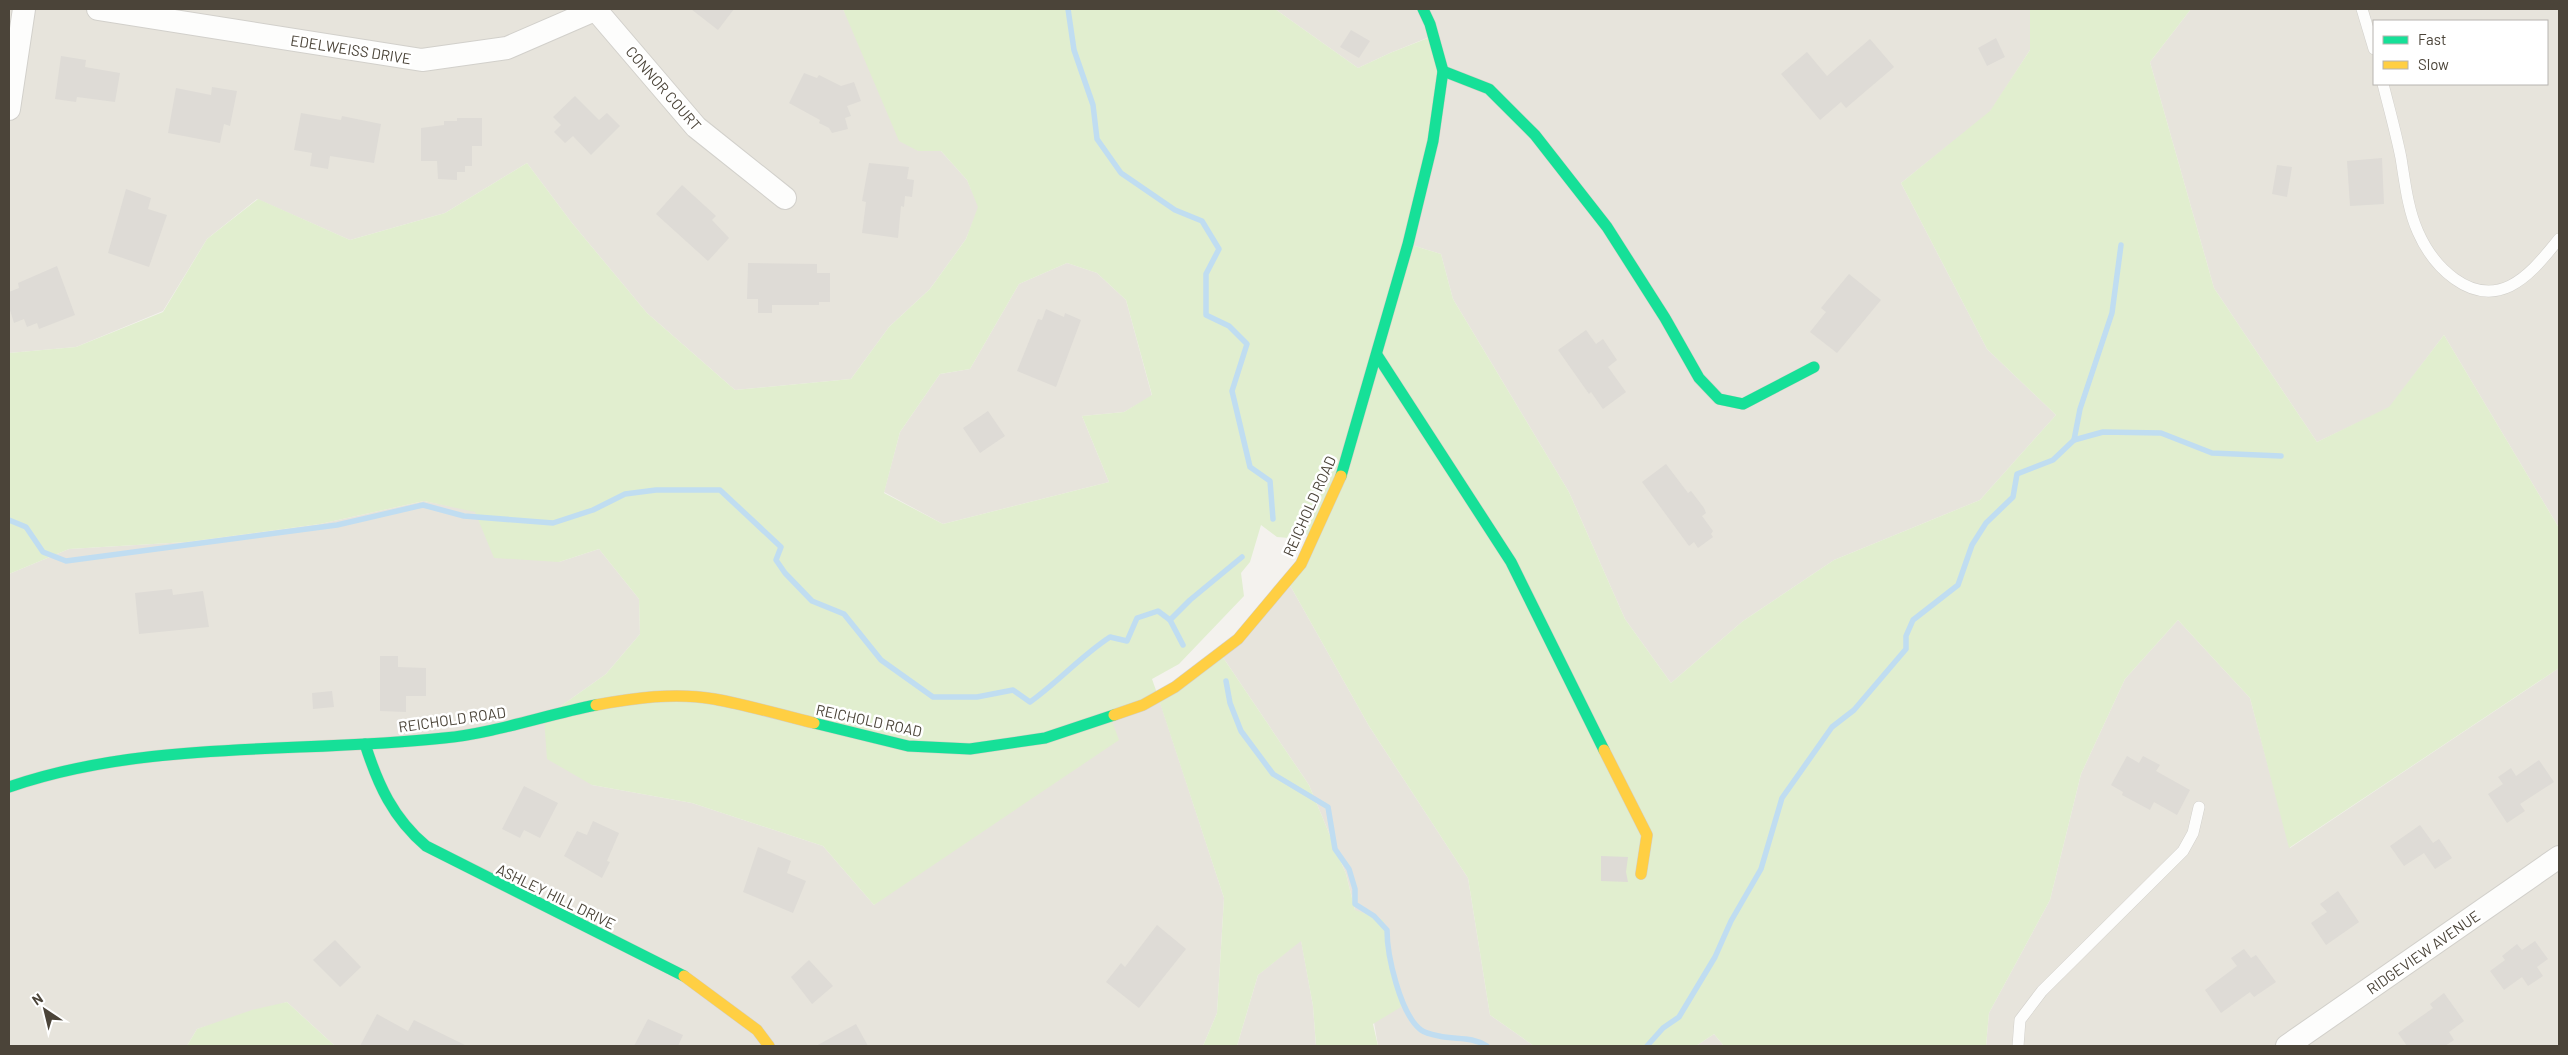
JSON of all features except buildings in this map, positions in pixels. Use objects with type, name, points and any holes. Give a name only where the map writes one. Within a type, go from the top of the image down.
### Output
[{"type":"street","points":[[9,109],[24,9]]},
{"type":"street","name":"EDELWEISS DRIVE","points":[[98,9],[422,60],[507,48],[597,9]]},
{"type":"street","name":"CONNOR COURT","points":[[597,9],[696,127],[785,198]]},
{"type":"street","name":"REICHOLD ROAD","points":[[9,786],[54,772],[115,762],[464,735],[620,699],[675,696],[712,699],[908,746],[970,749],[1045,738],[1143,704],[1175,688],[1238,639],[1301,564],[1344,469],[1408,244],[1433,140],[1442,71],[1430,24],[1423,9]]},
{"type":"street","points":[[1442,71],[1488,89],[1535,135],[1606,227],[1665,318],[1699,378],[1720,399],[1743,404],[1814,367]]},
{"type":"street","points":[[1377,355],[1436,449],[1511,562],[1647,835],[1641,874]]},
{"type":"street","name":"ASHLEY HILL DRIVE","points":[[365,744],[376,778],[391,810],[400,824],[426,846],[684,976],[757,1030],[769,1046]]},
{"type":"street","name":"RIDGEVIEW AVENUE","points":[[2287,1046],[2559,857]]},
{"type":"lane","points":[[2362,9],[2373,46]]},
{"type":"lane","points":[[2383,85],[2418,233],[2433,256],[2449,275],[2467,287],[2488,292],[2510,286],[2535,268],[2559,239]]},
{"type":"lane","points":[[2018,1046],[2020,1020],[2037,998],[2183,851],[2193,833],[2199,807]]},
{"type":"shaded area","points":[[9,9],[843,9],[918,151],[941,151],[967,180],[979,207],[966,239],[930,289],[889,327],[851,379],[735,390],[647,313],[572,223],[527,163],[445,213],[350,240],[257,199],[207,239],[163,311],[76,347],[9,353]]},
{"type":"shaded area","points":[[1275,9],[2030,9],[2030,50],[1990,112],[1901,183],[1987,349],[2056,415],[1980,500],[1834,560],[1743,621],[1671,683],[1625,619],[1569,492],[1453,299],[1441,254],[1408,244],[1432,36],[1358,68]]},
{"type":"shaded area","points":[[2191,9],[2559,9],[2559,528],[2444,335],[2389,408],[2317,442],[2214,288],[2150,62]]},
{"type":"shaded area","points":[[1067,263],[1097,273],[1126,300],[1152,396],[1124,412],[1082,416],[1109,482],[943,524],[884,492],[900,432],[940,374],[970,369],[1019,284]]},
{"type":"shaded area","points":[[424,501],[476,511],[559,562],[599,549],[639,599],[640,634],[606,674],[544,718],[592,785],[692,803],[823,846],[874,905],[1110,716],[1158,696],[1224,898],[1217,1013],[1203,1046],[335,1046],[287,1002],[197,1029],[187,1046],[9,1046],[9,574],[69,549],[187,542],[320,524]]},
{"type":"shaded area","points":[[1287,580],[1369,726],[1468,878],[1490,1015],[1534,1046],[1378,1046],[1355,910],[1346,874],[1309,785],[1220,653]]},
{"type":"shaded area","points":[[2178,620],[2250,698],[2290,848],[2559,668],[2559,1046],[1986,1046],[1989,1013],[2050,900],[2081,774],[2125,679]]},
{"type":"shaded area","points":[[1301,940],[1313,1006],[1316,1046],[1237,1046],[1258,975]]},
{"type":"shaded area","points":[[1714,1034],[1724,1046],[1696,1046]]},
{"type":"green space","points":[[843,9],[1275,9],[1358,68],[1433,36],[1443,71],[1408,244],[1441,254],[1453,299],[1569,492],[1625,619],[1671,683],[1743,621],[1834,560],[1980,500],[2056,415],[1987,349],[1901,183],[1990,111],[2030,50],[2030,9],[2191,9],[2150,62],[2214,288],[2317,442],[2389,407],[2444,335],[2559,528],[2559,668],[2289,848],[2250,698],[2178,620],[2125,679],[2081,774],[2050,900],[1989,1013],[1986,1046],[1724,1046],[1714,1034],[1696,1046],[1534,1046],[1490,1015],[1468,878],[1369,726],[1287,580],[1312,538],[1300,530],[1289,538],[1277,537],[1261,525],[1250,562],[1241,573],[1244,596],[1179,664],[1152,679],[1158,696],[1220,653],[1309,785],[1346,874],[1355,910],[1383,920],[1401,1007],[1373,1024],[1378,1046],[1316,1046],[1313,1006],[1301,941],[1258,975],[1237,1046],[1203,1046],[1217,1013],[1224,898],[1158,697],[1110,716],[1119,740],[874,905],[823,846],[692,803],[592,785],[547,759],[544,718],[606,674],[640,634],[639,599],[599,549],[559,562],[494,558],[475,512],[424,501],[320,524],[187,542],[69,549],[9,574],[9,353],[76,347],[163,312],[207,239],[258,199],[350,240],[445,213],[527,163],[572,223],[647,313],[735,390],[851,379],[889,327],[930,289],[966,239],[978,207],[967,180],[941,151],[918,151],[899,141]],"holes":[[[1067,263],[1097,273],[1126,300],[1152,395],[1124,412],[1082,416],[1109,482],[943,524],[884,493],[900,432],[940,374],[970,369],[1019,284]]]},
{"type":"green space","points":[[287,1002],[335,1046],[187,1046],[197,1029],[252,1010]]},
{"type":"waterway","points":[[1068,9],[1074,50],[1093,105],[1097,139],[1121,173],[1175,210],[1202,221],[1219,249],[1206,274],[1206,315],[1229,326],[1247,344],[1232,391],[1250,467],[1270,481],[1273,519]]},
{"type":"waterway","points":[[2074,440],[2080,409],[2112,313],[2121,245]]},
{"type":"waterway","points":[[1647,1046],[1663,1028],[1679,1017],[1715,957],[1731,921],[1761,869],[1782,798],[1832,727],[1854,710],[1906,649],[1906,636],[1913,620],[1958,585],[1972,545],[1986,523],[2013,497],[2017,474],[2053,460],[2074,440],[2103,432],[2161,433],[2212,453],[2281,456]]},
{"type":"waterway","points":[[9,520],[26,527],[43,552],[66,561],[337,525],[423,505],[464,516],[553,523],[593,510],[625,494],[656,490],[720,490],[781,547],[776,560],[785,573],[812,601],[844,614],[881,660],[933,697],[977,697],[1013,690],[1030,702],[1099,644],[1110,637],[1127,641],[1137,618],[1158,611],[1170,620],[1183,645]]},
{"type":"waterway","points":[[1170,620],[1190,600],[1242,557]]},
{"type":"waterway","points":[[1226,681],[1230,703],[1241,731],[1273,774],[1328,807],[1335,849],[1349,869],[1355,889],[1355,904],[1374,916],[1387,930],[1389,954],[1396,983],[1401,998],[1414,1022],[1421,1030],[1427,1033],[1469,1039],[1487,1046]]},
{"type":"traffic: fast","points":[[1341,476],[1408,244],[1433,141],[1443,71],[1430,24],[1423,9]]},
{"type":"traffic: fast","points":[[1443,71],[1489,89],[1535,135],[1607,227],[1665,318],[1699,378],[1719,399],[1743,404],[1814,367]]},
{"type":"traffic: fast","points":[[1377,355],[1511,562],[1604,750]]},
{"type":"traffic: fast","points":[[9,787],[62,772],[115,761],[225,750],[390,743],[463,736],[596,705]]},
{"type":"traffic: fast","points":[[814,723],[908,746],[970,749],[1045,738],[1114,715]]},
{"type":"traffic: fast","points":[[365,744],[375,773],[388,800],[404,824],[426,846],[684,976]]},
{"type":"traffic: slow","points":[[1114,715],[1143,705],[1175,687],[1238,639],[1301,564],[1341,476]]},
{"type":"traffic: slow","points":[[596,705],[655,697],[699,697],[739,704],[814,723]]},
{"type":"traffic: slow","points":[[1604,750],[1647,835],[1641,874]]},
{"type":"traffic: slow","points":[[684,976],[757,1030],[769,1046]]}]
